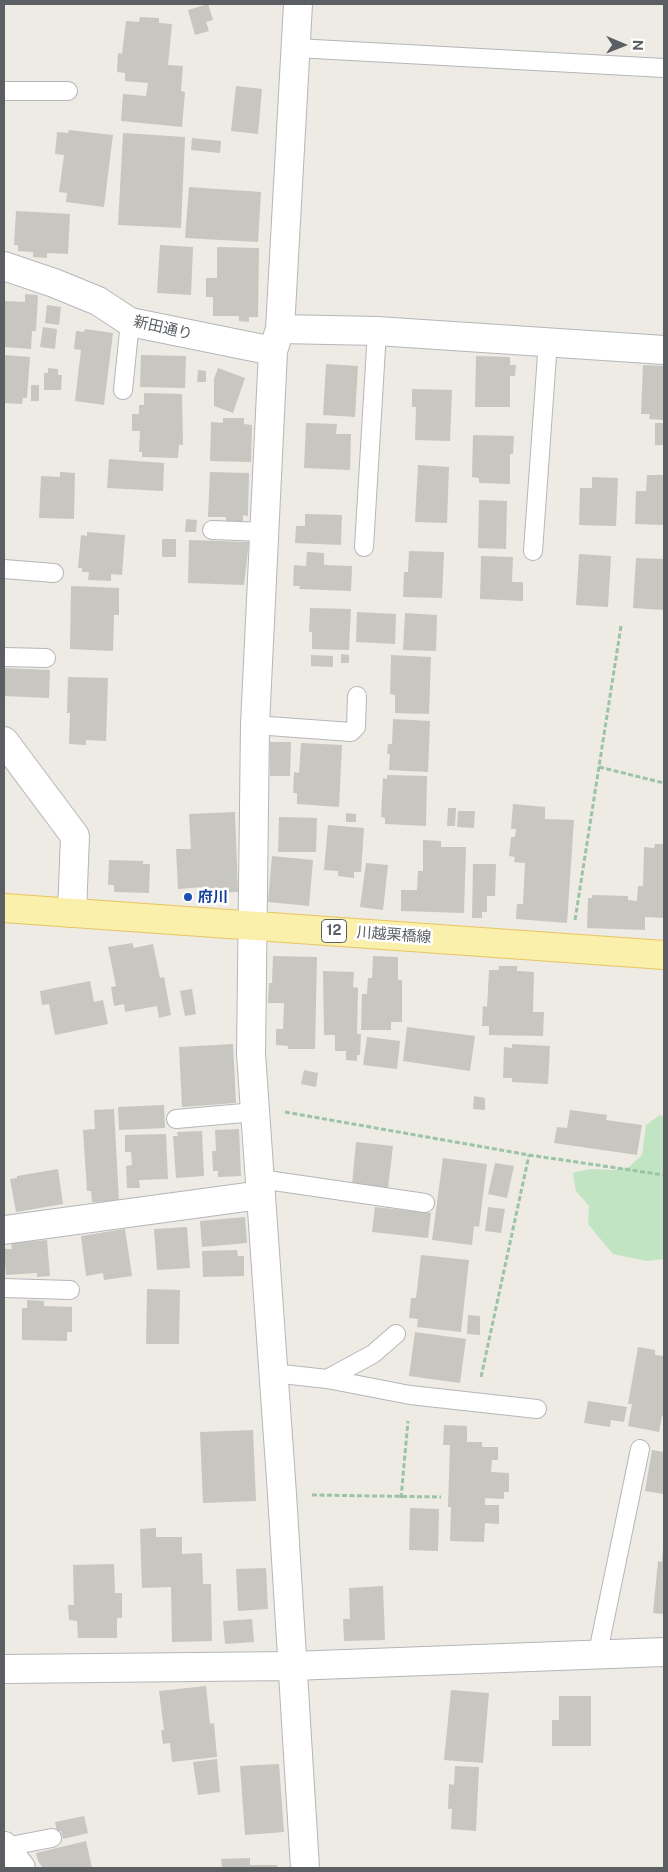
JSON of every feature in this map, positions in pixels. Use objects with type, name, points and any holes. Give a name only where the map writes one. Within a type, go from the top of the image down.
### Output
[{"type":"main road","name":"川越栗橋線","points":[[4,908],[664,955]]},
{"type":"street","points":[[298,4],[264,532],[255,725],[251,925],[251,1054],[282,1494],[305,1868]]},
{"type":"street","name":"新田通り","points":[[4,266],[54,283],[98,301],[130,322],[277,340],[377,331],[664,350]]},
{"type":"street","points":[[4,741],[76,836],[72,913]]},
{"type":"street","points":[[4,1230],[260,1187]]},
{"type":"street","points":[[4,1668],[292,1666],[598,1652],[664,1652]]},
{"type":"lane","points":[[296,48],[664,68]]},
{"type":"lane","points":[[4,91],[68,91]]},
{"type":"lane","points":[[123,390],[130,322]]},
{"type":"lane","points":[[364,547],[377,331]]},
{"type":"lane","points":[[534,551],[548,341]]},
{"type":"lane","points":[[212,530],[264,532]]},
{"type":"lane","points":[[4,569],[54,573]]},
{"type":"lane","points":[[4,657],[46,658]]},
{"type":"lane","points":[[255,725],[351,732],[356,727],[357,696]]},
{"type":"lane","points":[[176,1119],[255,1112]]},
{"type":"lane","points":[[260,1187],[425,1203]]},
{"type":"lane","points":[[4,1288],[70,1290]]},
{"type":"lane","points":[[327,1379],[373,1354],[396,1334]]},
{"type":"lane","points":[[273,1373],[327,1379],[410,1395],[537,1409]]},
{"type":"lane","points":[[598,1652],[640,1449]]},
{"type":"lane","points":[[10,1854],[52,1838]]},
{"type":"path","points":[[571,948],[621,626]]},
{"type":"path","points":[[599,767],[664,783]]},
{"type":"path","points":[[255,1112],[269,1110],[529,1155],[664,1175]]},
{"type":"path","points":[[476,1403],[529,1155]]},
{"type":"path","points":[[401,1498],[410,1395]]},
{"type":"path","points":[[282,1494],[401,1498],[441,1497]]},
{"type":"green space","points":[[660,1115],[664,1116],[664,1259],[647,1261],[613,1254],[588,1224],[589,1206],[576,1191],[573,1173],[590,1169],[613,1170],[629,1167],[642,1155],[646,1125]]},
{"type":"building","points":[[208,4],[213,20],[206,22],[209,31],[195,35],[188,10]]},
{"type":"building","points":[[140,17],[159,18],[159,23],[172,24],[168,65],[183,66],[181,91],[185,92],[182,127],[121,121],[123,94],[146,96],[148,83],[125,81],[125,73],[117,72],[118,53],[122,54],[126,21],[139,22]]},
{"type":"building","points":[[236,86],[262,89],[258,134],[231,131]]},
{"type":"building","points":[[69,130],[113,135],[104,207],[66,202],[67,193],[59,192],[64,155],[55,154],[57,132],[68,133]]},
{"type":"building","points":[[123,133],[185,137],[181,228],[118,225]]},
{"type":"building","points":[[192,138],[221,141],[220,153],[191,150]]},
{"type":"building","points":[[189,187],[261,192],[258,242],[185,238]]},
{"type":"building","points":[[16,211],[70,214],[68,254],[47,253],[47,258],[33,257],[33,252],[18,251],[18,245],[14,245]]},
{"type":"building","points":[[160,245],[193,247],[191,295],[157,293]]},
{"type":"building","points":[[217,247],[259,248],[258,317],[249,317],[249,322],[239,321],[239,316],[213,316],[213,297],[206,297],[206,278],[217,278]]},
{"type":"building","points":[[25,294],[38,295],[36,331],[32,331],[31,349],[4,347],[5,301],[25,302]]},
{"type":"building","points":[[47,305],[61,307],[59,325],[45,323]]},
{"type":"building","points":[[43,327],[57,329],[55,349],[40,347]]},
{"type":"building","points":[[85,329],[113,333],[104,405],[75,401],[81,350],[74,349],[76,331],[84,332]]},
{"type":"building","points":[[4,355],[30,357],[27,398],[23,398],[22,404],[4,403]]},
{"type":"building","points":[[141,355],[186,356],[185,388],[140,387]]},
{"type":"building","points":[[476,356],[510,357],[510,365],[516,365],[515,376],[510,376],[510,407],[475,407]]},
{"type":"building","points":[[326,364],[358,366],[355,417],[323,415]]},
{"type":"building","points":[[643,365],[664,366],[664,420],[649,419],[650,414],[641,414]]},
{"type":"building","points":[[48,368],[58,369],[58,375],[62,375],[61,390],[44,390],[44,373],[48,373]]},
{"type":"building","points":[[218,368],[245,378],[233,413],[214,406],[214,379]]},
{"type":"building","points":[[198,370],[206,371],[206,382],[197,382]]},
{"type":"building","points":[[31,385],[39,385],[39,401],[31,401]]},
{"type":"building","points":[[412,389],[452,390],[450,441],[415,440],[416,407],[412,407]]},
{"type":"building","points":[[144,393],[182,394],[183,445],[179,445],[178,458],[142,457],[142,452],[139,452],[140,431],[132,431],[132,414],[139,414],[139,405],[144,405]]},
{"type":"building","points":[[223,418],[244,418],[244,424],[252,425],[251,462],[210,461],[211,422],[223,423]]},
{"type":"building","points":[[306,423],[337,424],[336,434],[351,434],[350,470],[304,468]]},
{"type":"building","points":[[655,423],[664,423],[664,445],[655,445]]},
{"type":"building","points":[[473,435],[514,436],[513,454],[510,454],[510,484],[479,483],[479,478],[472,477]]},
{"type":"building","points":[[109,459],[164,463],[163,491],[107,488]]},
{"type":"building","points":[[418,465],[449,467],[447,523],[415,522]]},
{"type":"building","points":[[60,472],[75,473],[74,519],[39,518],[41,476],[60,477]]},
{"type":"building","points":[[210,472],[249,473],[248,516],[243,515],[243,521],[226,521],[226,517],[208,517]]},
{"type":"building","points":[[647,475],[664,475],[664,525],[635,524],[636,491],[646,491]]},
{"type":"building","points":[[592,477],[618,478],[616,526],[579,525],[580,488],[592,488]]},
{"type":"building","points":[[479,500],[507,501],[506,549],[478,548]]},
{"type":"building","points":[[305,514],[342,515],[341,545],[295,543],[296,526],[305,526]]},
{"type":"building","points":[[186,519],[197,520],[196,532],[185,532]]},
{"type":"building","points":[[87,532],[125,535],[122,575],[111,574],[111,581],[88,580],[89,572],[82,572],[82,568],[78,568],[81,535],[87,536]]},
{"type":"building","points":[[162,539],[176,539],[176,557],[162,557]]},
{"type":"building","points":[[189,540],[249,542],[244,585],[188,583]]},
{"type":"building","points":[[409,551],[444,552],[442,598],[403,597],[404,572],[408,572]]},
{"type":"building","points":[[307,552],[324,553],[324,565],[352,566],[351,591],[299,589],[300,586],[293,586],[294,565],[306,566]]},
{"type":"building","points":[[579,554],[611,556],[608,607],[576,605]]},
{"type":"building","points":[[481,556],[513,557],[512,582],[523,582],[523,601],[480,599]]},
{"type":"building","points":[[636,558],[663,559],[664,610],[633,608]]},
{"type":"building","points":[[71,586],[119,588],[119,615],[114,615],[113,651],[70,649]]},
{"type":"building","points":[[310,608],[351,609],[349,650],[312,649],[312,632],[309,632]]},
{"type":"building","points":[[357,612],[396,614],[395,644],[356,642]]},
{"type":"building","points":[[405,613],[437,615],[436,651],[403,650]]},
{"type":"building","points":[[341,654],[349,655],[349,663],[341,663]]},
{"type":"building","points":[[311,655],[333,656],[333,667],[311,666]]},
{"type":"building","points":[[391,655],[431,657],[429,714],[395,713],[395,695],[390,694]]},
{"type":"building","points":[[4,668],[50,670],[49,698],[4,696]]},
{"type":"building","points":[[68,677],[108,678],[106,741],[86,740],[86,745],[69,744],[70,713],[67,713]]},
{"type":"building","points":[[393,719],[430,721],[428,772],[389,770],[390,754],[387,754],[388,744],[392,744]]},
{"type":"building","points":[[270,742],[291,742],[290,776],[270,776]]},
{"type":"building","points":[[301,743],[342,745],[339,807],[297,804],[297,793],[293,793],[294,772],[299,773]]},
{"type":"building","points":[[387,775],[427,776],[426,826],[385,824],[385,818],[381,817],[383,778],[387,779]]},
{"type":"building","points":[[513,804],[545,807],[545,819],[574,820],[567,923],[516,919],[517,904],[523,904],[525,863],[514,862],[515,857],[509,856],[511,837],[515,837],[516,829],[511,829]]},
{"type":"building","points":[[448,808],[456,808],[455,826],[447,826]]},
{"type":"building","points":[[458,811],[475,811],[474,828],[457,827]]},
{"type":"building","points":[[235,812],[238,892],[205,893],[204,887],[178,889],[176,849],[191,849],[189,814]]},
{"type":"building","points":[[346,813],[356,814],[356,822],[346,822]]},
{"type":"building","points":[[279,817],[317,818],[316,852],[278,852]]},
{"type":"building","points":[[328,825],[364,828],[361,872],[354,872],[354,878],[338,876],[338,871],[324,870]]},
{"type":"building","points":[[423,840],[441,841],[441,847],[466,847],[464,913],[401,911],[401,890],[417,890],[418,871],[423,871]]},
{"type":"building","points":[[655,844],[664,844],[664,918],[645,917],[645,930],[587,928],[588,898],[592,898],[592,895],[628,896],[628,900],[637,901],[638,886],[643,886],[644,847],[654,848]]},
{"type":"building","points":[[272,856],[313,860],[309,906],[268,902]]},
{"type":"building","points":[[109,860],[143,861],[143,864],[150,864],[149,893],[114,892],[114,885],[108,885]]},
{"type":"building","points":[[366,863],[388,865],[383,910],[360,907]]},
{"type":"building","points":[[473,864],[496,864],[495,896],[487,896],[487,912],[482,912],[482,918],[472,918]]},
{"type":"building","points":[[132,943],[134,948],[153,944],[160,978],[164,977],[171,1015],[159,1018],[157,1006],[125,1012],[124,1004],[114,1006],[111,987],[116,986],[108,947]]},
{"type":"building","points":[[273,956],[317,957],[315,1049],[288,1049],[288,1046],[276,1045],[276,1029],[283,1029],[284,1003],[268,1003],[269,983],[272,983]]},
{"type":"building","points":[[373,956],[398,957],[398,980],[402,980],[402,1022],[391,1022],[391,1030],[361,1030],[362,994],[367,994],[368,978],[372,978]]},
{"type":"building","points":[[499,966],[517,966],[517,971],[534,972],[533,1012],[544,1012],[543,1036],[489,1035],[489,1026],[482,1026],[483,1006],[487,1007],[489,970],[499,970]]},
{"type":"building","points":[[323,971],[354,972],[353,987],[358,988],[357,1034],[361,1034],[360,1055],[357,1055],[357,1061],[346,1060],[346,1051],[335,1051],[335,1035],[324,1035]]},
{"type":"building","points":[[90,981],[94,1002],[103,1000],[108,1024],[55,1035],[49,1004],[42,1005],[40,991]]},
{"type":"building","points":[[192,989],[196,1014],[185,1016],[180,991]]},
{"type":"building","points":[[407,1027],[475,1036],[470,1071],[403,1061]]},
{"type":"building","points":[[367,1037],[400,1041],[397,1069],[363,1065]]},
{"type":"building","points":[[233,1044],[236,1103],[182,1107],[179,1047]]},
{"type":"building","points":[[512,1044],[550,1046],[548,1084],[512,1082],[512,1078],[503,1078],[504,1047],[512,1048]]},
{"type":"building","points":[[304,1070],[318,1073],[316,1087],[301,1084]]},
{"type":"building","points":[[474,1096],[485,1098],[485,1110],[473,1109]]},
{"type":"building","points":[[164,1105],[165,1128],[119,1130],[118,1107]]},
{"type":"building","points":[[114,1109],[119,1201],[92,1202],[91,1191],[87,1191],[83,1130],[95,1129],[94,1110]]},
{"type":"building","points":[[570,1110],[607,1115],[606,1120],[642,1125],[637,1155],[554,1143],[557,1127],[567,1128]]},
{"type":"building","points":[[239,1129],[241,1176],[218,1177],[218,1171],[213,1171],[212,1151],[216,1151],[215,1130]]},
{"type":"building","points":[[202,1131],[204,1176],[176,1178],[173,1136],[178,1136],[177,1132]]},
{"type":"building","points":[[166,1134],[168,1179],[139,1180],[140,1188],[127,1188],[126,1166],[132,1165],[131,1152],[125,1152],[125,1135]]},
{"type":"building","points":[[356,1142],[393,1146],[388,1188],[352,1185]]},
{"type":"building","points":[[443,1158],[487,1164],[479,1227],[474,1226],[472,1245],[432,1240]]},
{"type":"building","points":[[495,1163],[514,1166],[507,1198],[488,1194]]},
{"type":"building","points":[[58,1169],[63,1204],[16,1212],[10,1179],[17,1178],[17,1176]]},
{"type":"building","points":[[375,1207],[431,1213],[428,1238],[372,1232]]},
{"type":"building","points":[[488,1207],[505,1209],[501,1233],[485,1231]]},
{"type":"building","points":[[245,1217],[247,1243],[202,1247],[200,1221]]},
{"type":"building","points":[[187,1227],[190,1268],[157,1270],[154,1229]]},
{"type":"building","points":[[125,1229],[132,1276],[104,1280],[103,1273],[86,1276],[81,1236]]},
{"type":"building","points":[[47,1240],[50,1276],[37,1277],[37,1273],[6,1275],[4,1249],[12,1249],[11,1243]]},
{"type":"building","points":[[237,1250],[238,1256],[244,1256],[244,1276],[203,1277],[202,1251]]},
{"type":"building","points":[[421,1255],[469,1260],[461,1332],[417,1327],[418,1319],[409,1318],[411,1298],[416,1298]]},
{"type":"building","points":[[147,1289],[180,1290],[179,1344],[146,1344]]},
{"type":"building","points":[[27,1300],[44,1301],[44,1306],[72,1307],[72,1332],[67,1332],[67,1341],[22,1340],[22,1308],[27,1308]]},
{"type":"building","points":[[468,1315],[480,1316],[480,1335],[467,1334]]},
{"type":"building","points":[[415,1332],[466,1339],[460,1383],[409,1376]]},
{"type":"building","points":[[638,1347],[655,1350],[655,1355],[664,1356],[664,1417],[662,1416],[659,1432],[628,1426],[632,1404],[628,1404]]},
{"type":"building","points":[[588,1401],[627,1407],[624,1422],[611,1420],[610,1427],[584,1423]]},
{"type":"building","points":[[444,1425],[467,1426],[467,1442],[482,1442],[482,1447],[498,1447],[498,1460],[492,1460],[491,1472],[509,1473],[509,1492],[504,1492],[504,1499],[485,1498],[485,1505],[499,1505],[499,1524],[485,1523],[484,1542],[450,1541],[451,1507],[448,1507],[450,1445],[443,1445]]},
{"type":"building","points":[[253,1430],[256,1501],[203,1503],[200,1432]]},
{"type":"building","points":[[652,1450],[664,1452],[664,1494],[645,1491]]},
{"type":"building","points":[[410,1508],[439,1509],[438,1551],[409,1550]]},
{"type":"building","points":[[156,1528],[156,1537],[182,1537],[182,1554],[202,1553],[203,1584],[211,1584],[212,1641],[172,1642],[171,1587],[142,1588],[140,1529]]},
{"type":"building","points":[[663,1548],[664,1614],[653,1613],[658,1561],[662,1562]]},
{"type":"building","points":[[114,1564],[115,1593],[122,1593],[122,1618],[117,1618],[117,1638],[78,1638],[77,1621],[69,1620],[68,1605],[74,1605],[73,1565]]},
{"type":"building","points":[[266,1568],[268,1609],[238,1611],[236,1569]]},
{"type":"building","points":[[383,1586],[385,1640],[344,1641],[343,1619],[350,1619],[349,1588]]},
{"type":"building","points":[[252,1619],[254,1642],[225,1644],[223,1621]]},
{"type":"building","points":[[206,1686],[210,1724],[214,1723],[217,1757],[172,1762],[170,1743],[163,1744],[161,1730],[164,1730],[159,1691]]},
{"type":"building","points":[[451,1690],[489,1693],[483,1763],[444,1760]]},
{"type":"building","points":[[559,1696],[591,1696],[591,1746],[552,1746],[552,1720],[559,1720]]},
{"type":"building","points":[[217,1759],[220,1792],[198,1795],[193,1762]]},
{"type":"building","points":[[279,1764],[284,1832],[245,1835],[240,1766]]},
{"type":"building","points":[[455,1766],[479,1767],[476,1831],[451,1829],[452,1809],[448,1809],[449,1784],[454,1785]]},
{"type":"building","points":[[84,1816],[88,1833],[63,1839],[61,1831],[57,1832],[55,1822]]},
{"type":"building","points":[[86,1841],[92,1868],[43,1868],[38,1861],[36,1853]]},
{"type":"building","points":[[250,1858],[250,1865],[277,1865],[277,1868],[222,1868],[221,1859]]},
{"type":"place","name":"府川","points":[[188,897]]}]
